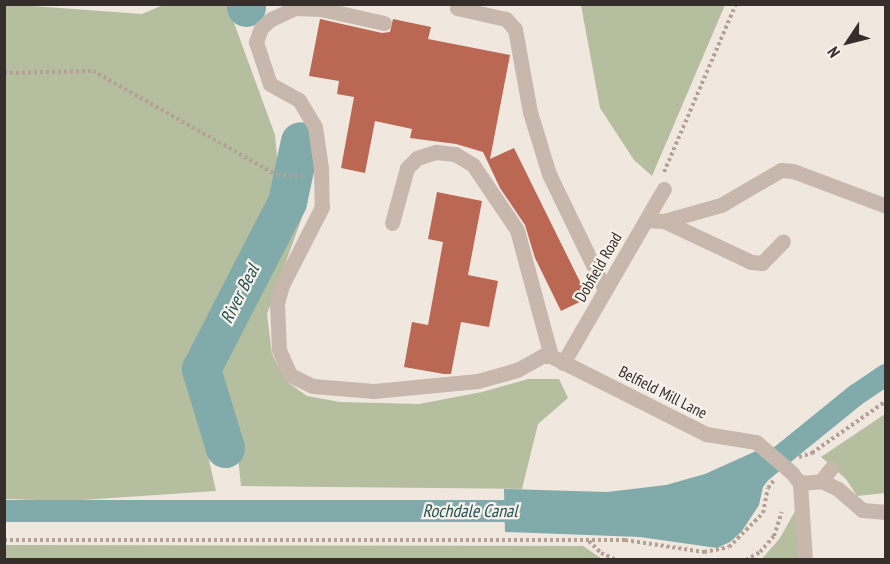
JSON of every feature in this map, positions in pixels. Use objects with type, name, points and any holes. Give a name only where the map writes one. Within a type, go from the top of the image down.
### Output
[{"type":"street","points":[[384,23],[321,9],[296,8],[270,19],[261,28],[256,42],[270,84],[299,100],[315,127],[321,168],[322,207],[282,285],[277,304],[276,329],[283,363],[290,375],[314,386],[374,391],[478,381],[517,370],[542,356],[557,360]]},
{"type":"street","points":[[457,8],[506,19],[515,29],[530,112],[549,174],[605,290]]},
{"type":"street","points":[[392,223],[407,168],[417,158],[436,152],[455,154],[474,165],[518,230],[557,360]]},
{"type":"street","points":[[646,220],[664,221],[721,205],[781,170],[793,171],[885,206]]},
{"type":"street","name":"Dobfield Road","points":[[557,360],[605,290],[664,189]]},
{"type":"street","points":[[664,221],[750,262],[762,263],[783,241]]},
{"type":"street","name":"Belfield Mill Lane","points":[[557,360],[706,434],[756,442],[792,476]]},
{"type":"street","points":[[821,481],[831,468]]},
{"type":"street","points":[[805,560],[792,476],[821,481],[838,489],[862,510],[885,513]]},
{"type":"path","points":[[664,189],[663,173],[736,4]]},
{"type":"path","points":[[4,73],[93,71],[278,175],[309,177]]},
{"type":"path","points":[[4,540],[625,540],[704,552],[729,547],[763,513],[768,488],[792,476],[812,453],[885,401]]},
{"type":"path","points":[[746,560],[760,552],[774,536],[791,496],[792,476]]},
{"type":"path","points":[[588,540],[601,553],[617,560]]},
{"type":"green space","points":[[5,4],[142,14],[163,5],[231,5],[233,20],[275,135],[280,187],[274,206],[189,372],[216,491],[67,501],[5,499]]},
{"type":"green space","points":[[581,5],[725,5],[652,176],[634,160],[600,108]]},
{"type":"green space","points":[[303,192],[308,201],[267,314],[272,354],[286,381],[307,396],[340,402],[419,404],[482,392],[528,379],[559,379],[568,398],[538,424],[522,489],[241,486],[237,446],[214,368]]},
{"type":"green space","points":[[885,414],[885,493],[857,496],[846,479],[821,457]]},
{"type":"green space","points":[[799,504],[800,559],[761,560],[780,538]]},
{"type":"green space","points":[[5,545],[583,546],[602,559],[5,560]]},
{"type":"water","points":[[756,451],[776,470],[763,487],[759,505],[742,531],[730,542],[717,548],[640,537],[505,532],[504,489],[607,492],[666,485],[705,474]]},
{"type":"building","points":[[320,19],[382,33],[390,32],[393,19],[431,27],[428,39],[510,55],[490,159],[514,148],[588,298],[561,311],[535,258],[525,225],[500,188],[483,152],[456,144],[410,138],[412,129],[375,121],[365,173],[341,168],[354,97],[337,94],[339,81],[309,76]]},
{"type":"building","points":[[437,192],[482,201],[468,275],[498,281],[489,327],[461,322],[451,374],[404,367],[412,322],[428,325],[443,242],[428,239]]},
{"type":"waterway","name":"River Beal","points":[[225,448],[201,369],[287,202],[300,141]]},
{"type":"waterway","name":"Rochdale Canal","points":[[746,484],[856,395],[886,375]]},
{"type":"waterway","name":"Rochdale Canal","points":[[4,511],[534,511]]}]
